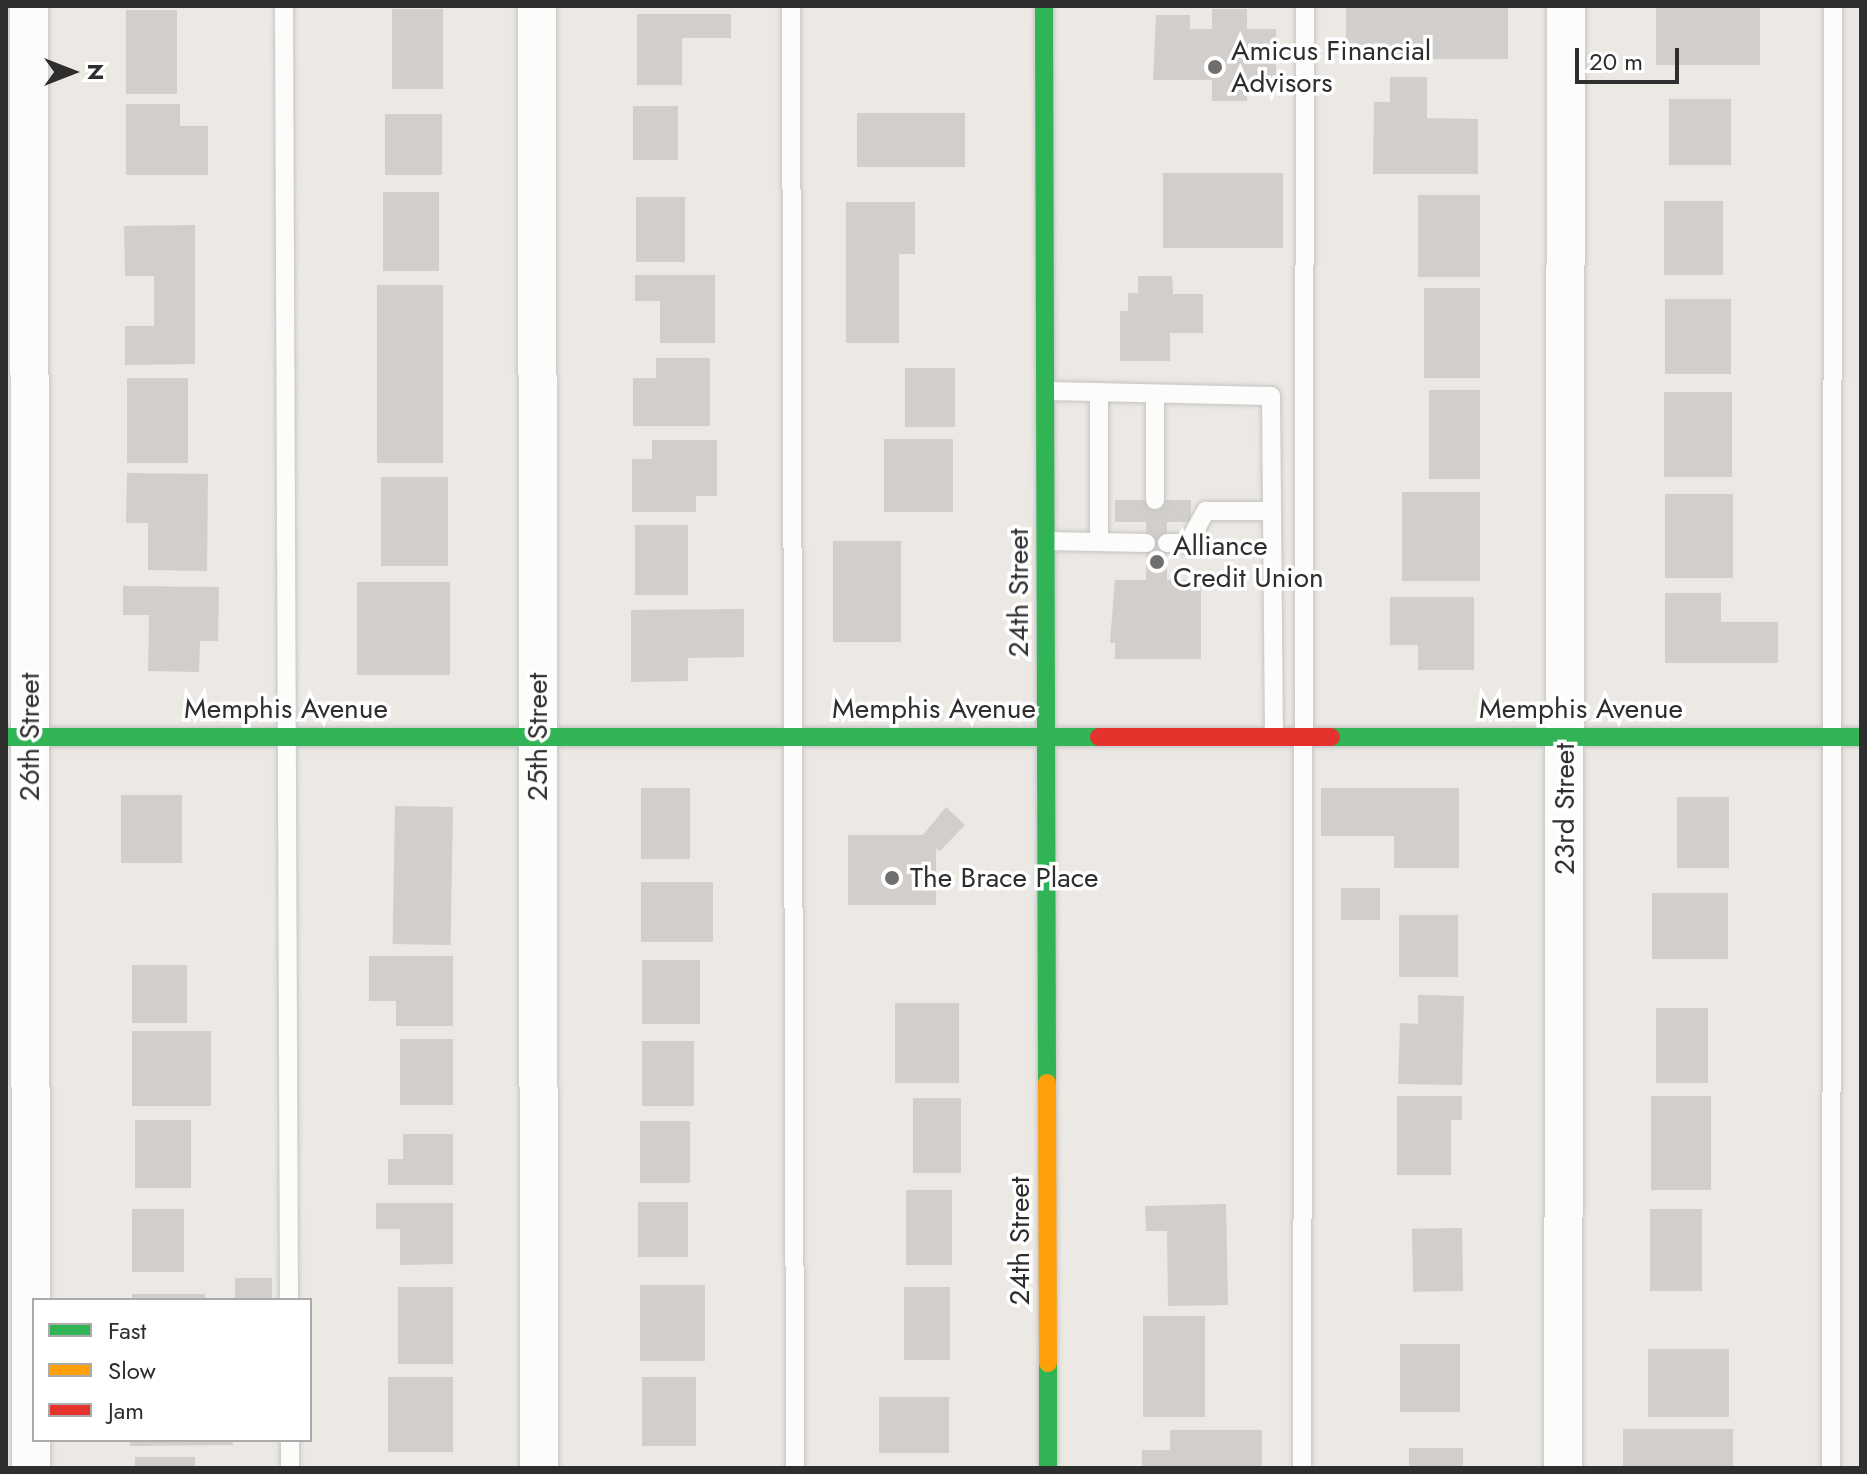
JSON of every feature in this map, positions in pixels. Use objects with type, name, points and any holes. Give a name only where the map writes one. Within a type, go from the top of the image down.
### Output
[{"type":"street","name":"26th Street","points":[[29,6],[18,737],[31,1468]]},
{"type":"street","name":"25th Street","points":[[537,6],[539,1468]]},
{"type":"street","name":"24th Street","points":[[1044,6],[1048,1468]]},
{"type":"street","name":"23rd Street","points":[[1563,1468],[1566,6]]},
{"type":"street","name":"Memphis Avenue","points":[[18,737],[1861,737]]},
{"type":"lane","points":[[284,6],[289,1298]]},
{"type":"lane","points":[[791,6],[795,1468]]},
{"type":"lane","points":[[1302,1468],[1308,737],[1305,6]]},
{"type":"lane","points":[[1831,1468],[1833,6]]},
{"type":"lane","points":[[1047,391],[1271,396],[1274,737]]},
{"type":"lane","points":[[1099,392],[1099,542]]},
{"type":"lane","points":[[1155,394],[1155,500]]},
{"type":"lane","points":[[1167,543],[1188,543],[1206,511],[1272,511]]},
{"type":"lane","points":[[1047,541],[1146,543]]},
{"type":"lane","points":[[290,1442],[290,1468]]},
{"type":"building","points":[[1346,6],[1508,6],[1508,59],[1346,59]]},
{"type":"building","points":[[1656,6],[1760,6],[1760,65],[1656,65]]},
{"type":"building","points":[[392,9],[443,9],[443,89],[392,89]]},
{"type":"building","name":"Amicus Financial Advisors","points":[[1212,9],[1247,9],[1247,29],[1276,29],[1276,80],[1247,80],[1247,101],[1212,101],[1212,80],[1153,80],[1156,15],[1190,15],[1190,29],[1212,29]]},
{"type":"building","points":[[126,10],[177,10],[177,94],[126,94]]},
{"type":"building","points":[[637,14],[731,14],[731,38],[682,38],[682,85],[637,85]]},
{"type":"building","points":[[1390,77],[1427,77],[1427,118],[1478,119],[1478,174],[1373,174],[1374,102],[1390,102]]},
{"type":"building","points":[[1669,99],[1731,99],[1731,165],[1669,165]]},
{"type":"building","points":[[126,104],[180,104],[180,126],[208,126],[208,175],[126,175]]},
{"type":"building","points":[[633,106],[678,106],[678,160],[633,160]]},
{"type":"building","points":[[857,113],[965,113],[965,167],[857,167]]},
{"type":"building","points":[[385,114],[442,114],[442,175],[385,175]]},
{"type":"building","points":[[1163,173],[1283,173],[1283,248],[1163,248]]},
{"type":"building","points":[[383,192],[439,192],[439,271],[383,271]]},
{"type":"building","points":[[1418,195],[1480,195],[1480,277],[1418,277]]},
{"type":"building","points":[[636,197],[685,197],[685,262],[636,262]]},
{"type":"building","points":[[1664,201],[1723,201],[1723,275],[1664,275]]},
{"type":"building","points":[[846,202],[915,202],[915,254],[899,254],[899,343],[846,343]]},
{"type":"building","points":[[195,225],[195,364],[125,365],[125,326],[154,326],[154,276],[125,276],[124,226]]},
{"type":"building","points":[[635,275],[715,275],[715,343],[660,343],[660,301],[635,301]]},
{"type":"building","points":[[1138,276],[1172,276],[1173,294],[1203,294],[1203,333],[1170,333],[1170,361],[1120,361],[1120,311],[1128,311],[1128,293],[1138,293]]},
{"type":"building","points":[[377,285],[443,285],[443,463],[377,463]]},
{"type":"building","points":[[1424,288],[1480,288],[1480,378],[1424,378]]},
{"type":"building","points":[[1665,299],[1731,299],[1731,374],[1665,374]]},
{"type":"building","points":[[656,358],[710,358],[710,426],[633,426],[633,378],[656,378]]},
{"type":"building","points":[[905,368],[955,368],[955,427],[905,427]]},
{"type":"building","points":[[127,378],[188,378],[188,463],[127,463]]},
{"type":"building","points":[[1429,390],[1480,390],[1480,479],[1429,479]]},
{"type":"building","points":[[1664,392],[1732,392],[1732,477],[1664,477]]},
{"type":"building","points":[[884,439],[953,439],[953,512],[884,512]]},
{"type":"building","points":[[652,440],[717,440],[717,496],[696,496],[696,512],[632,512],[632,459],[652,459]]},
{"type":"building","points":[[127,473],[208,474],[207,571],[148,570],[148,523],[126,523]]},
{"type":"building","points":[[381,477],[448,477],[448,566],[381,566]]},
{"type":"building","points":[[1402,492],[1480,492],[1480,581],[1402,581]]},
{"type":"building","points":[[1665,494],[1733,494],[1733,578],[1665,578]]},
{"type":"building","name":"Alliance Credit Union","points":[[1115,500],[1191,500],[1191,522],[1167,522],[1167,580],[1201,580],[1201,659],[1115,659],[1115,643],[1110,643],[1115,580],[1146,580],[1146,522],[1115,522]]},
{"type":"building","points":[[635,525],[688,525],[688,595],[635,595]]},
{"type":"building","points":[[833,541],[901,541],[901,642],[833,642]]},
{"type":"building","points":[[357,582],[450,582],[450,675],[357,675]]},
{"type":"building","points":[[123,586],[219,587],[218,641],[200,641],[199,672],[148,671],[149,615],[123,615]]},
{"type":"building","points":[[1665,593],[1721,593],[1721,622],[1778,622],[1778,663],[1665,663]]},
{"type":"building","points":[[1390,597],[1474,597],[1474,670],[1418,670],[1418,645],[1390,645]]},
{"type":"building","points":[[744,609],[744,657],[688,658],[688,681],[631,682],[631,610]]},
{"type":"building","points":[[641,788],[690,788],[690,859],[641,859]]},
{"type":"building","points":[[1321,788],[1459,788],[1459,868],[1394,868],[1394,836],[1321,836]]},
{"type":"building","points":[[121,795],[182,795],[182,863],[121,863]]},
{"type":"building","points":[[1677,797],[1729,797],[1729,868],[1677,868]]},
{"type":"building","points":[[395,806],[453,807],[451,945],[393,944]]},
{"type":"building","name":"The Brace Place","points":[[946,807],[965,825],[940,851],[936,848],[936,905],[848,905],[848,835],[923,835]]},
{"type":"building","points":[[641,882],[713,882],[713,942],[641,942]]},
{"type":"building","points":[[1341,888],[1380,888],[1380,920],[1341,920]]},
{"type":"building","points":[[1652,893],[1728,893],[1728,959],[1652,959]]},
{"type":"building","points":[[1399,915],[1458,915],[1458,977],[1399,977]]},
{"type":"building","points":[[369,956],[453,956],[453,1026],[396,1026],[396,1001],[369,1001]]},
{"type":"building","points":[[642,960],[700,960],[700,1024],[642,1024]]},
{"type":"building","points":[[132,965],[187,965],[187,1023],[132,1023]]},
{"type":"building","points":[[1418,995],[1464,996],[1462,1085],[1398,1084],[1400,1023],[1418,1024]]},
{"type":"building","points":[[895,1003],[959,1003],[959,1083],[895,1083]]},
{"type":"building","points":[[1656,1008],[1708,1008],[1708,1083],[1656,1083]]},
{"type":"building","points":[[132,1031],[211,1031],[211,1106],[132,1106]]},
{"type":"building","points":[[400,1039],[453,1039],[453,1105],[400,1105]]},
{"type":"building","points":[[642,1041],[694,1041],[694,1106],[642,1106]]},
{"type":"building","points":[[1397,1096],[1462,1096],[1462,1120],[1451,1120],[1451,1175],[1397,1175]]},
{"type":"building","points":[[1651,1096],[1711,1096],[1711,1190],[1651,1190]]},
{"type":"building","points":[[913,1098],[961,1098],[961,1173],[913,1173]]},
{"type":"building","points":[[135,1120],[191,1120],[191,1188],[135,1188]]},
{"type":"building","points":[[640,1121],[690,1121],[690,1183],[640,1183]]},
{"type":"building","points":[[403,1134],[453,1134],[453,1185],[388,1185],[388,1159],[403,1159]]},
{"type":"building","points":[[906,1190],[952,1190],[952,1265],[906,1265]]},
{"type":"building","points":[[638,1202],[688,1202],[688,1257],[638,1257]]},
{"type":"building","points":[[376,1203],[453,1203],[453,1264],[400,1265],[400,1229],[376,1229]]},
{"type":"building","points":[[1226,1204],[1228,1305],[1168,1306],[1167,1231],[1146,1231],[1145,1206]]},
{"type":"building","points":[[132,1209],[184,1209],[184,1272],[132,1272]]},
{"type":"building","points":[[1650,1209],[1702,1209],[1702,1291],[1650,1291]]},
{"type":"building","points":[[1462,1228],[1463,1291],[1413,1292],[1412,1229]]},
{"type":"building","points":[[235,1278],[272,1278],[272,1298],[235,1298]]},
{"type":"building","points":[[640,1285],[705,1285],[705,1361],[640,1361]]},
{"type":"building","points":[[398,1287],[453,1287],[453,1364],[398,1364]]},
{"type":"building","points":[[904,1287],[950,1287],[950,1360],[904,1360]]},
{"type":"building","points":[[132,1294],[205,1294],[205,1298],[132,1298]]},
{"type":"building","points":[[1143,1316],[1205,1316],[1205,1417],[1143,1417]]},
{"type":"building","points":[[1400,1344],[1460,1344],[1460,1412],[1400,1412]]},
{"type":"building","points":[[1648,1349],[1729,1349],[1729,1417],[1648,1417]]},
{"type":"building","points":[[388,1377],[453,1377],[453,1452],[388,1452]]},
{"type":"building","points":[[642,1377],[696,1377],[696,1446],[642,1446]]},
{"type":"building","points":[[879,1397],[949,1397],[949,1453],[879,1453]]},
{"type":"building","points":[[1623,1429],[1733,1429],[1733,1468],[1623,1468]]},
{"type":"building","points":[[1170,1430],[1262,1430],[1262,1468],[1142,1468],[1142,1450],[1170,1450]]},
{"type":"building","points":[[130,1442],[232,1442],[233,1445],[130,1446]]},
{"type":"building","points":[[1409,1448],[1463,1448],[1463,1468],[1409,1468]]},
{"type":"building","points":[[135,1457],[195,1457],[195,1468],[135,1468]]},
{"type":"traffic: fast","points":[[1044,6],[1047,1083]]},
{"type":"traffic: fast","points":[[6,737],[1099,737]]},
{"type":"traffic: fast","points":[[1331,737],[1861,737]]},
{"type":"traffic: fast","points":[[1048,1363],[1048,1468]]},
{"type":"traffic: slow","points":[[1047,1083],[1048,1363]]},
{"type":"traffic: jam","points":[[1099,737],[1331,737]]},
{"type":"place","name":"Amicus Financial Advisors","points":[[1215,67]]},
{"type":"place","name":"Alliance Credit Union","points":[[1157,562]]},
{"type":"place","name":"The Brace Place","points":[[892,878]]}]
